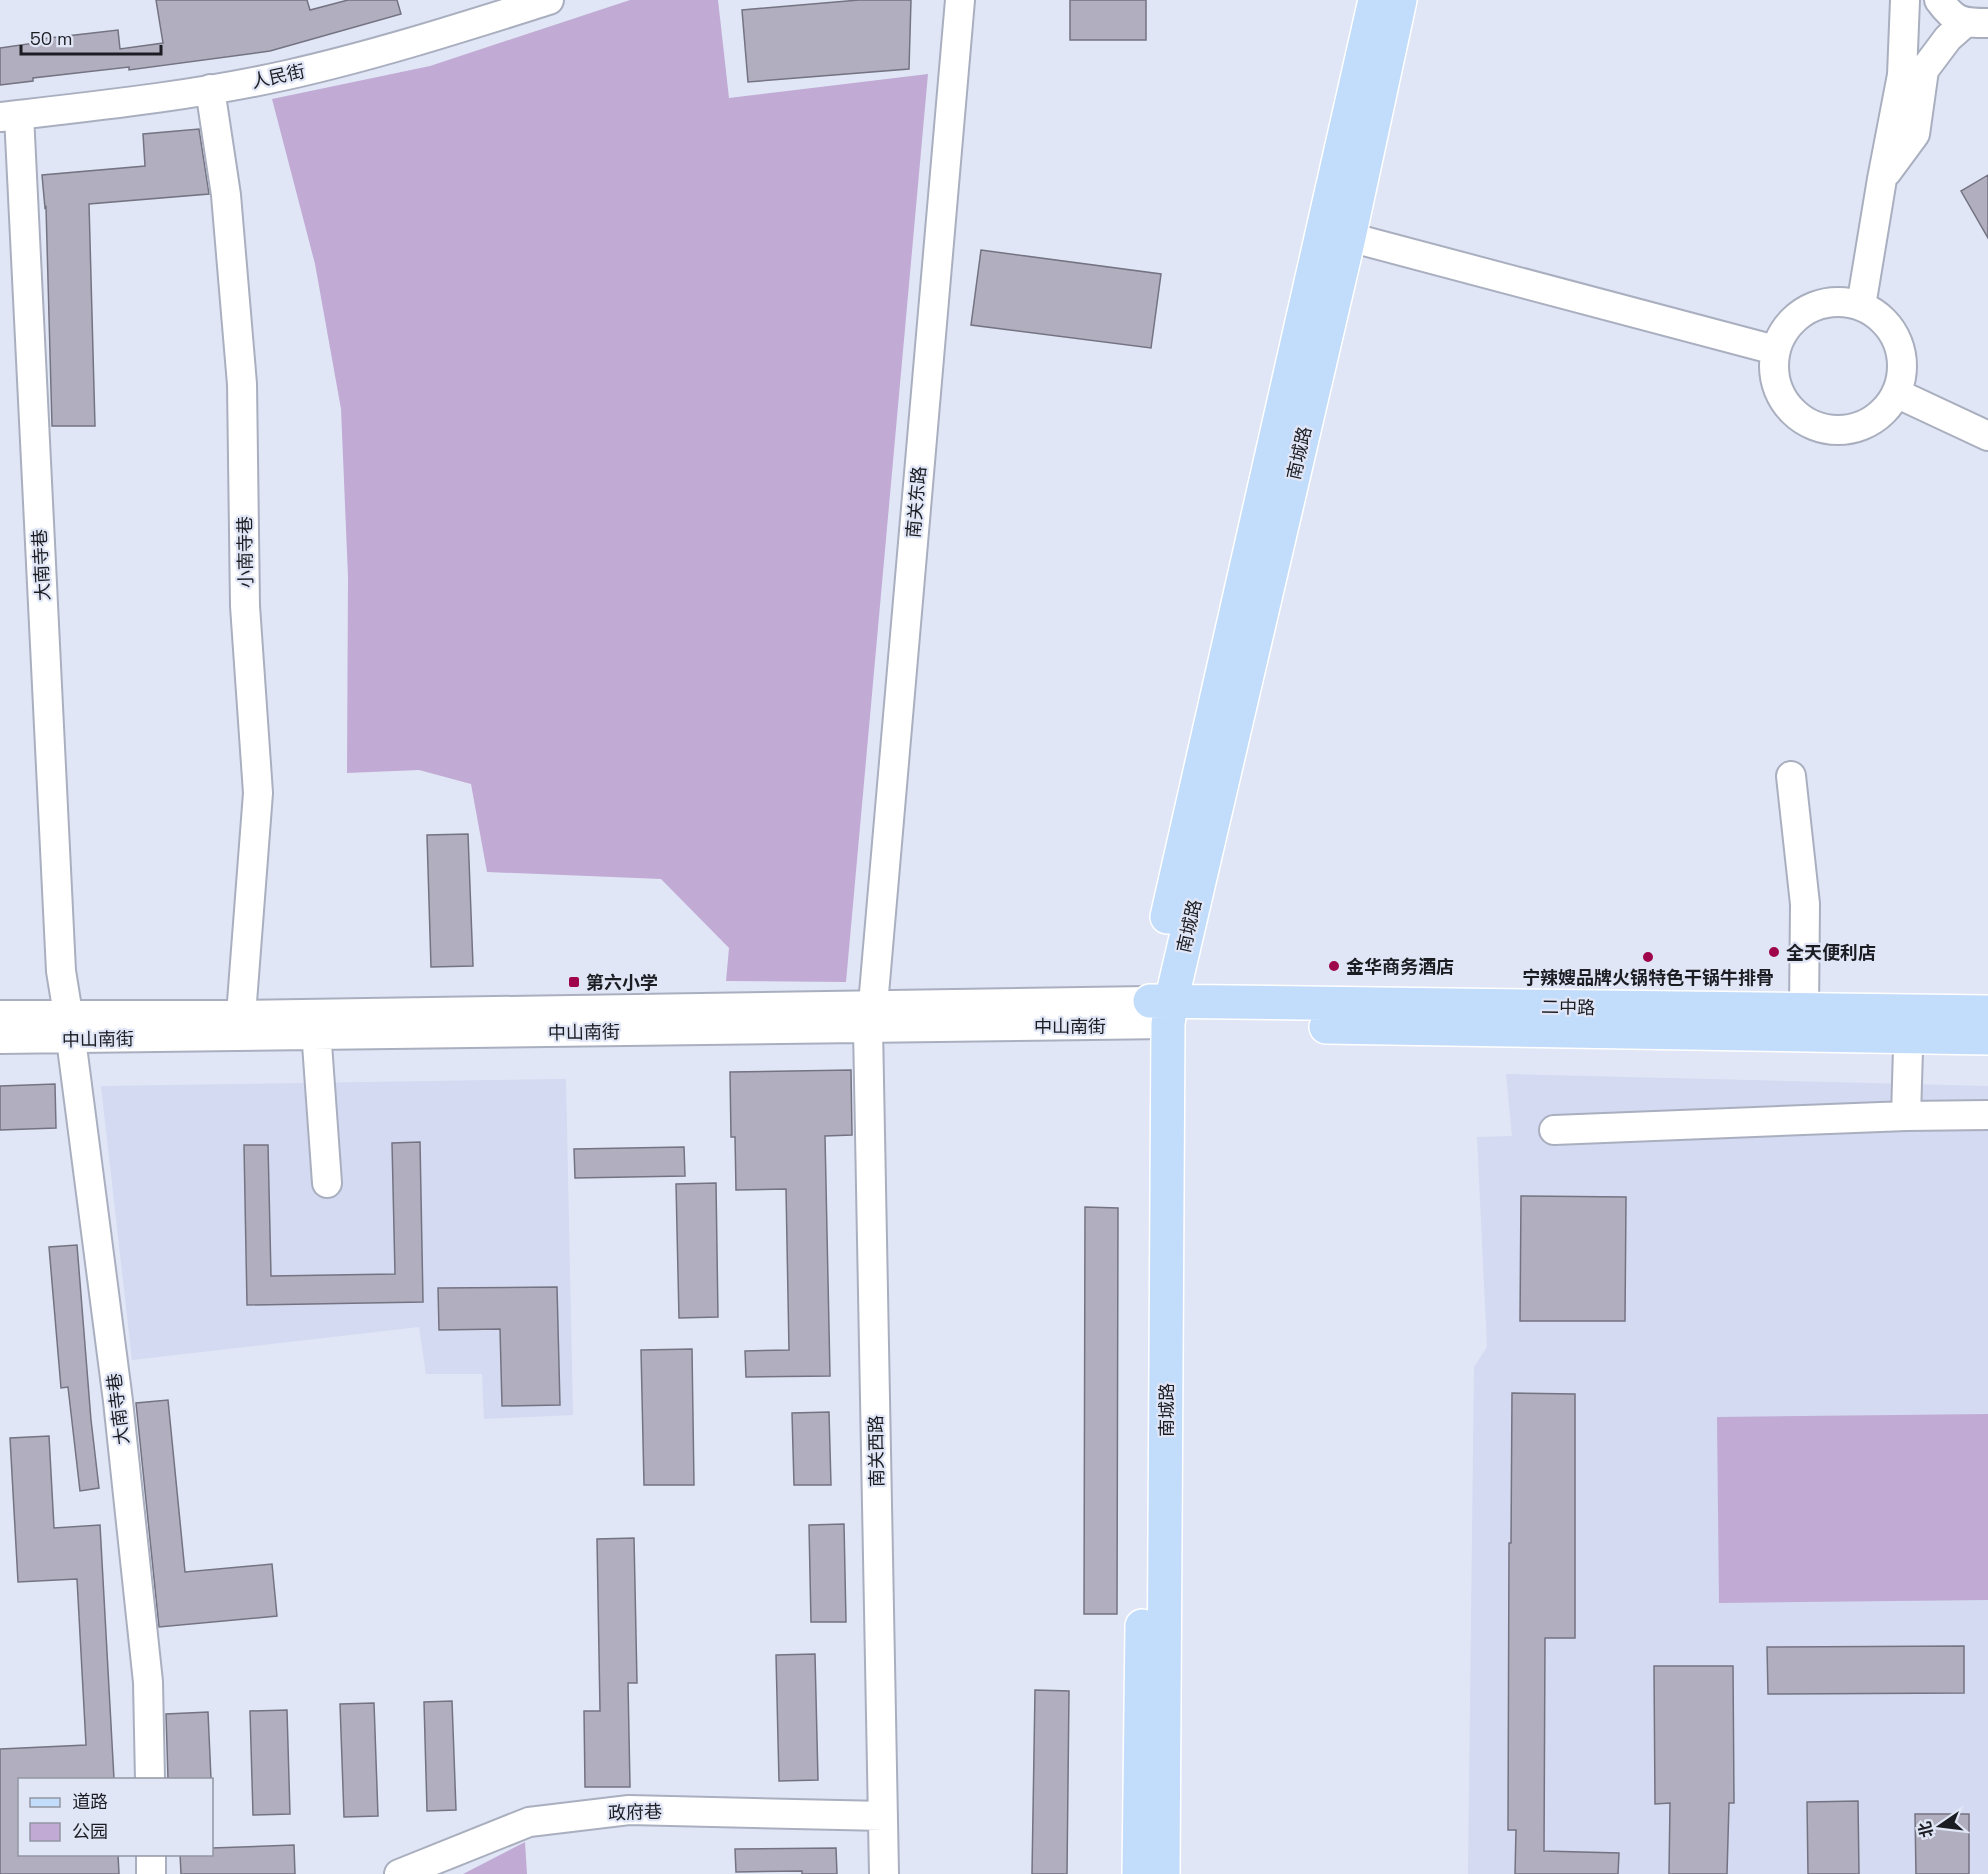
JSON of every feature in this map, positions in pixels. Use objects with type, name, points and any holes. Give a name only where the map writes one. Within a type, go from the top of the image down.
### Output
[{"type":"main road","name":"南城路","points":[[1337,231],[1375,0]]},
{"type":"main road","name":"南城路","points":[[1139,1874],[1148,1080],[1158,1013],[1337,231],[1400,0]]},
{"type":"main road","name":"二中路","points":[[1158,1013],[1804,1010],[1908,1024],[1988,1038]]},
{"type":"main road","name":"二中路","points":[[1158,1013],[1908,1024],[1988,1012]]},
{"type":"main road","name":"南城路","points":[[1158,1013],[1163,1874]]},
{"type":"street","name":"人民街","points":[[9,116],[210,89],[335,64],[549,0]]},
{"type":"street","name":"南关东路","points":[[871,1016],[960,0]]},
{"type":"street","points":[[1861,306],[1902,75],[1905,0]]},
{"type":"street","points":[[1939,0],[1947,10],[1977,23]]},
{"type":"street","points":[[1882,179],[1915,134],[1924,70],[1948,38],[1977,23]]},
{"type":"street","name":"小南寺巷","points":[[210,89],[226,195],[242,384],[245,606],[258,793],[241,1015]]},
{"type":"street","name":"大南寺巷","points":[[9,116],[61,971],[118,1401],[147,1670],[150,1778]]},
{"type":"street","points":[[1337,231],[1775,350]]},
{"type":"street","points":[[1840,301],[1861,306],[1879,316],[1893,332],[1900,352],[1902,372],[1896,393],[1884,410],[1868,423],[1848,429],[1827,429],[1807,422],[1790,409],[1779,392],[1774,371],[1775,350],[1784,330],[1799,314],[1818,304],[1840,301]]},
{"type":"street","points":[[1896,393],[1988,436]]},
{"type":"street","points":[[1791,776],[1805,904],[1804,1010]]},
{"type":"street","name":"中山南街","points":[[0,1015],[70,1027],[1158,1013]]},
{"type":"street","name":"中山南街","points":[[0,1039],[70,1027],[241,1015],[316,1025]]},
{"type":"street","name":"南关西路","points":[[871,1016],[884,1874]]},
{"type":"street","points":[[1906,1116],[1908,1024]]},
{"type":"street","points":[[316,1025],[327,1183]]},
{"type":"street","points":[[1554,1130],[1906,1116],[1988,1115]]},
{"type":"street","name":"政府巷","points":[[399,1874],[530,1822],[629,1810],[883,1816]]},
{"type":"street","points":[[151,1856],[151,1874]]},
{"type":"shaded area","points":[[1506,1074],[1988,1086],[1988,1874],[1468,1874],[1474,1367],[1487,1347],[1477,1137],[1512,1136]]},
{"type":"shaded area","points":[[566,1079],[573,1415],[484,1419],[482,1374],[426,1374],[419,1327],[132,1360],[101,1086]]},
{"type":"green space","points":[[630,0],[718,0],[729,98],[928,74],[846,982],[726,981],[729,948],[661,879],[487,872],[471,784],[419,770],[347,773],[348,577],[341,409],[315,264],[272,99],[430,66]]},
{"type":"green space","points":[[1988,1414],[1988,1600],[1719,1603],[1717,1417]]},
{"type":"green space","points":[[525,1842],[527,1874],[463,1874]]},
{"type":"building","points":[[156,0],[307,0],[310,10],[348,0],[397,0],[401,14],[270,51],[129,70],[129,67],[33,78],[33,81],[0,85],[0,48],[42,42],[41,39],[118,30],[120,49],[163,43]]},
{"type":"building","points":[[859,0],[911,0],[909,69],[748,82],[742,10]]},
{"type":"building","points":[[1070,0],[1146,0],[1146,40],[1070,40]]},
{"type":"building","points":[[199,129],[209,194],[89,204],[95,426],[52,426],[46,207],[42,175],[145,166],[143,134]]},
{"type":"building","points":[[1988,175],[1988,238],[1961,191]]},
{"type":"building","points":[[981,250],[1161,274],[1151,348],[971,325]]},
{"type":"building","points":[[468,834],[473,966],[431,967],[427,835]]},
{"type":"building","points":[[851,1070],[852,1135],[825,1136],[830,1376],[746,1377],[745,1351],[789,1350],[786,1189],[736,1190],[735,1137],[731,1137],[730,1072]]},
{"type":"building","points":[[55,1084],[56,1128],[0,1130],[0,1086]]},
{"type":"building","points":[[420,1142],[423,1302],[247,1305],[244,1145],[268,1145],[271,1276],[395,1274],[392,1143]]},
{"type":"building","points":[[684,1147],[685,1176],[575,1178],[574,1149]]},
{"type":"building","points":[[716,1183],[718,1317],[679,1318],[676,1184]]},
{"type":"building","points":[[1521,1196],[1626,1197],[1625,1321],[1520,1321]]},
{"type":"building","points":[[1085,1207],[1118,1208],[1117,1614],[1084,1614]]},
{"type":"building","points":[[77,1245],[91,1420],[99,1488],[80,1491],[68,1387],[61,1388],[49,1247]]},
{"type":"building","points":[[557,1287],[560,1405],[502,1406],[500,1329],[439,1330],[438,1288]]},
{"type":"building","points":[[692,1349],[694,1485],[644,1485],[641,1350]]},
{"type":"building","points":[[1512,1393],[1575,1394],[1575,1638],[1545,1638],[1544,1851],[1619,1853],[1618,1874],[1515,1874],[1516,1830],[1508,1830]]},
{"type":"building","points":[[168,1400],[185,1572],[272,1564],[277,1616],[159,1627],[136,1403]]},
{"type":"building","points":[[829,1412],[831,1485],[794,1485],[792,1413]]},
{"type":"building","points":[[49,1436],[54,1528],[100,1525],[114,1778],[18,1778],[18,1856],[118,1856],[119,1874],[0,1874],[0,1749],[86,1745],[77,1579],[18,1582],[10,1438]]},
{"type":"building","points":[[844,1524],[846,1622],[811,1622],[809,1525]]},
{"type":"building","points":[[634,1538],[637,1683],[628,1683],[630,1787],[585,1787],[584,1711],[600,1711],[597,1539]]},
{"type":"building","points":[[1964,1646],[1964,1693],[1768,1694],[1767,1647]]},
{"type":"building","points":[[815,1654],[818,1780],[779,1781],[776,1655]]},
{"type":"building","points":[[1654,1666],[1733,1666],[1734,1803],[1729,1803],[1727,1874],[1669,1874],[1670,1803],[1655,1804]]},
{"type":"building","points":[[1035,1690],[1069,1691],[1067,1874],[1032,1874]]},
{"type":"building","points":[[452,1701],[456,1810],[427,1811],[424,1702]]},
{"type":"building","points":[[374,1703],[378,1816],[344,1817],[340,1704]]},
{"type":"building","points":[[287,1710],[290,1814],[253,1815],[250,1711]]},
{"type":"building","points":[[208,1712],[211,1778],[168,1778],[166,1714]]},
{"type":"building","points":[[1858,1801],[1859,1874],[1808,1874],[1807,1802]]},
{"type":"building","points":[[1915,1814],[1969,1814],[1969,1874],[1916,1874]]},
{"type":"building","points":[[294,1845],[295,1874],[181,1874],[180,1856],[213,1856],[213,1848]]},
{"type":"building","points":[[836,1848],[837,1874],[802,1874],[802,1871],[736,1872],[735,1849]]},
{"type":"place","name":"全天便利店","points":[[1774,952]]},
{"type":"place","name":"宁辣嫂品牌火锅特色干锅牛排骨","points":[[1648,957]]},
{"type":"place","name":"金华商务酒店","points":[[1334,966]]},
{"type":"place","name":"第六小学","points":[[574,982]]}]
